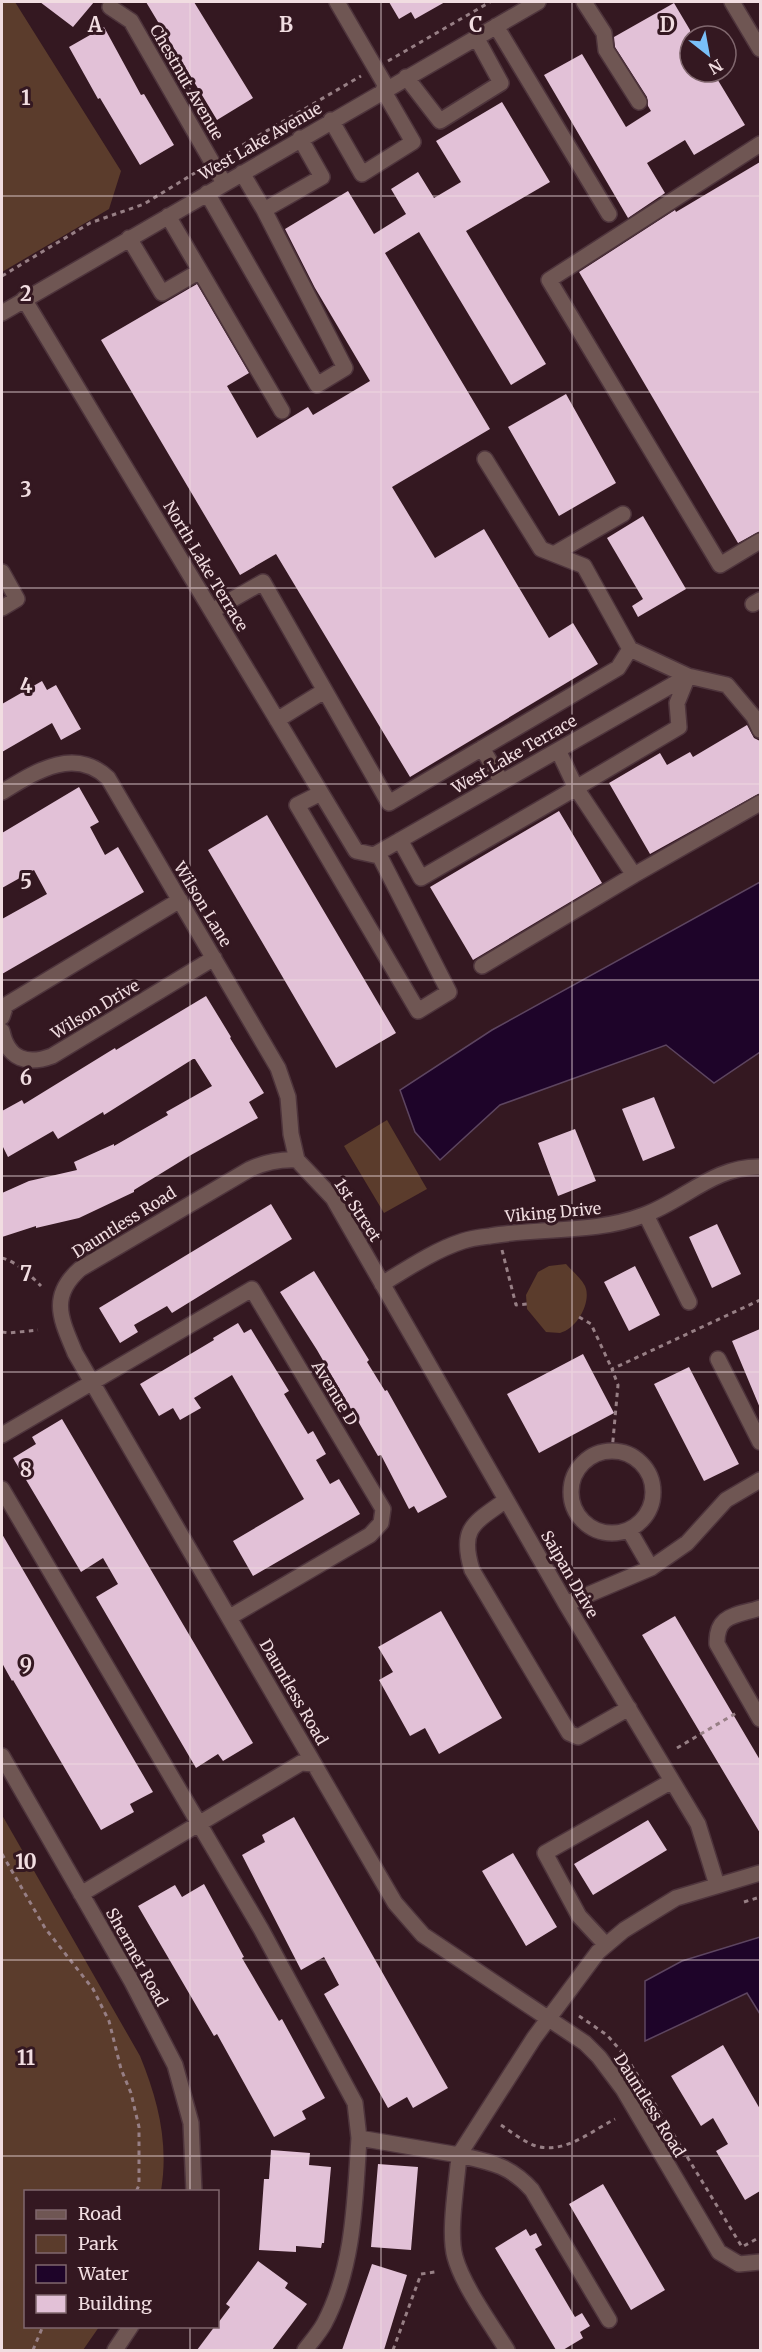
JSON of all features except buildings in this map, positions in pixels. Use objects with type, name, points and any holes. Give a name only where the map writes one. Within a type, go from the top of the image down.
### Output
[{"type":"street","points":[[331,120],[362,174],[413,142],[376,68],[337,2]]},
{"type":"street","name":"West Lake Avenue","points":[[2,312],[496,26],[518,7],[538,2]]},
{"type":"street","points":[[584,2],[604,33],[606,50],[639,102]]},
{"type":"street","points":[[732,2],[760,49]]},
{"type":"street","name":"Chestnut Avenue","points":[[110,8],[131,21],[224,183]]},
{"type":"street","points":[[496,26],[609,214]]},
{"type":"street","points":[[406,77],[440,121],[501,83],[476,37]]},
{"type":"street","points":[[264,210],[322,177],[300,138]]},
{"type":"street","points":[[760,144],[549,280],[720,565],[760,541]]},
{"type":"street","points":[[207,193],[317,385],[345,368],[242,172]]},
{"type":"street","points":[[168,216],[282,411]]},
{"type":"street","points":[[129,238],[162,293],[200,271]]},
{"type":"street","name":"North Lake Terrace","points":[[24,299],[356,851],[374,855],[378,853]]},
{"type":"street","points":[[485,459],[541,549],[584,566],[630,650],[688,676],[727,685],[754,717],[760,730]]},
{"type":"street","points":[[554,554],[623,514]]},
{"type":"street","points":[[2,572],[17,599],[2,608]]},
{"type":"street","points":[[212,611],[263,582],[389,803],[618,668],[630,650]]},
{"type":"street","points":[[400,840],[421,878],[679,727],[677,703],[688,676]]},
{"type":"street","name":"West Lake Terrace","points":[[378,853],[688,676]]},
{"type":"street","points":[[278,720],[324,691]]},
{"type":"street","points":[[482,748],[502,782]]},
{"type":"street","points":[[558,750],[576,788],[634,875]]},
{"type":"street","name":"Wilson Lane","points":[[2,792],[51,766],[66,763],[83,763],[97,768],[108,778],[278,1068],[288,1097],[291,1134],[297,1160]]},
{"type":"street","points":[[321,793],[297,805],[418,1011],[449,992],[378,853]]},
{"type":"street","points":[[482,966],[760,803]]},
{"type":"street","points":[[2,1017],[6,1005],[180,900]]},
{"type":"street","name":"Wilson Drive","points":[[2,1031],[9,1049],[17,1056],[25,1061],[38,1061],[52,1056],[214,958]]},
{"type":"street","name":"Dauntless Road","points":[[297,1160],[284,1159],[268,1162],[250,1169],[209,1191],[73,1275],[59,1306],[75,1353],[395,1903],[423,1935],[585,2043],[614,2075],[719,2252],[739,2264],[760,2262]]},
{"type":"street","name":"1st Street","points":[[297,1160],[333,1198],[382,1284]]},
{"type":"street","name":"Viking Drive","points":[[382,1284],[418,1262],[464,1240],[500,1234],[575,1230],[616,1224],[646,1215],[713,1176],[744,1167],[760,1167]]},
{"type":"street","points":[[646,1215],[689,1302]]},
{"type":"street","name":"Saipan Drive","points":[[382,1284],[566,1604],[698,1824],[717,1886]]},
{"type":"street","name":"Avenue D","points":[[92,1382],[252,1289],[383,1509],[381,1523],[370,1535],[230,1617]]},
{"type":"street","points":[[718,1359],[760,1442]]},
{"type":"street","points":[[2,1435],[92,1382]]},
{"type":"street","points":[[612,1451],[623,1453],[638,1460],[649,1473],[654,1488],[652,1505],[644,1519],[629,1530],[615,1534],[599,1532],[586,1524],[576,1512],[571,1497],[572,1481],[580,1467],[592,1456],[612,1451]]},
{"type":"street","points":[[566,1604],[651,1568],[687,1543],[726,1500],[760,1480]]},
{"type":"street","points":[[2,1489],[261,1929],[355,2103],[359,2138],[346,2267],[324,2324],[305,2350]]},
{"type":"street","points":[[506,1500],[470,1529],[465,1549],[472,1570],[569,1733],[579,1737],[629,1708]]},
{"type":"street","points":[[629,1530],[651,1568]]},
{"type":"street","points":[[760,1608],[724,1619],[716,1631],[717,1644],[760,1719]]},
{"type":"street","name":"Shermer Road","points":[[2,1756],[132,1982],[175,2065],[191,2123],[194,2190]]},
{"type":"street","points":[[81,1894],[301,1763],[314,1764]]},
{"type":"street","points":[[606,1945],[579,1916],[545,1853],[672,1781]]},
{"type":"street","points":[[507,2350],[462,2276],[455,2256],[453,2234],[459,2156],[504,2081],[598,1952],[634,1923],[676,1898],[760,1873]]},
{"type":"street","points":[[359,2138],[502,2166],[520,2177],[532,2190],[609,2320]]},
{"type":"street","points":[[115,2350],[130,2328]]},
{"type":"path","points":[[2,276],[90,223],[144,204],[490,2]]},
{"type":"path","points":[[500,1234],[516,1305],[527,1304]]},
{"type":"path","points":[[2,1258],[27,1272],[41,1286]]},
{"type":"path","points":[[612,1370],[760,1300]]},
{"type":"path","points":[[579,1317],[591,1324],[618,1385],[612,1451]]},
{"type":"path","points":[[2,1332],[38,1330]]},
{"type":"path","points":[[677,1748],[752,1704]]},
{"type":"path","points":[[2,1854],[45,1928],[93,1989],[109,2021],[139,2127],[139,2185],[137,2190]]},
{"type":"path","points":[[744,1902],[760,1897]]},
{"type":"path","points":[[579,2016],[607,2036],[644,2082],[742,2247],[760,2237]]},
{"type":"path","points":[[501,2125],[534,2145],[554,2148],[566,2146],[615,2119]]},
{"type":"path","points":[[393,2350],[421,2274],[435,2272]]},
{"type":"path","points":[[33,2350],[42,2328]]},
{"type":"green space","points":[[2,2],[15,2],[121,171],[109,209],[2,272]]},
{"type":"green space","points":[[387,1120],[427,1189],[384,1213],[344,1146]]},
{"type":"green space","points":[[566,1264],[585,1286],[587,1292],[585,1307],[577,1321],[566,1330],[560,1333],[546,1332],[527,1309],[526,1295],[538,1272],[549,1266]]},
{"type":"green space","points":[[2,1815],[140,2056],[157,2105],[164,2156],[161,2190],[24,2190],[24,2328],[98,2328],[83,2350],[2,2350]]},
{"type":"water","points":[[760,882],[760,1052],[714,1083],[666,1045],[500,1105],[440,1160],[415,1132],[400,1090],[492,1030]]},
{"type":"water","points":[[760,1937],[760,2014],[747,1993],[645,2041],[645,1981],[682,1961]]}]
